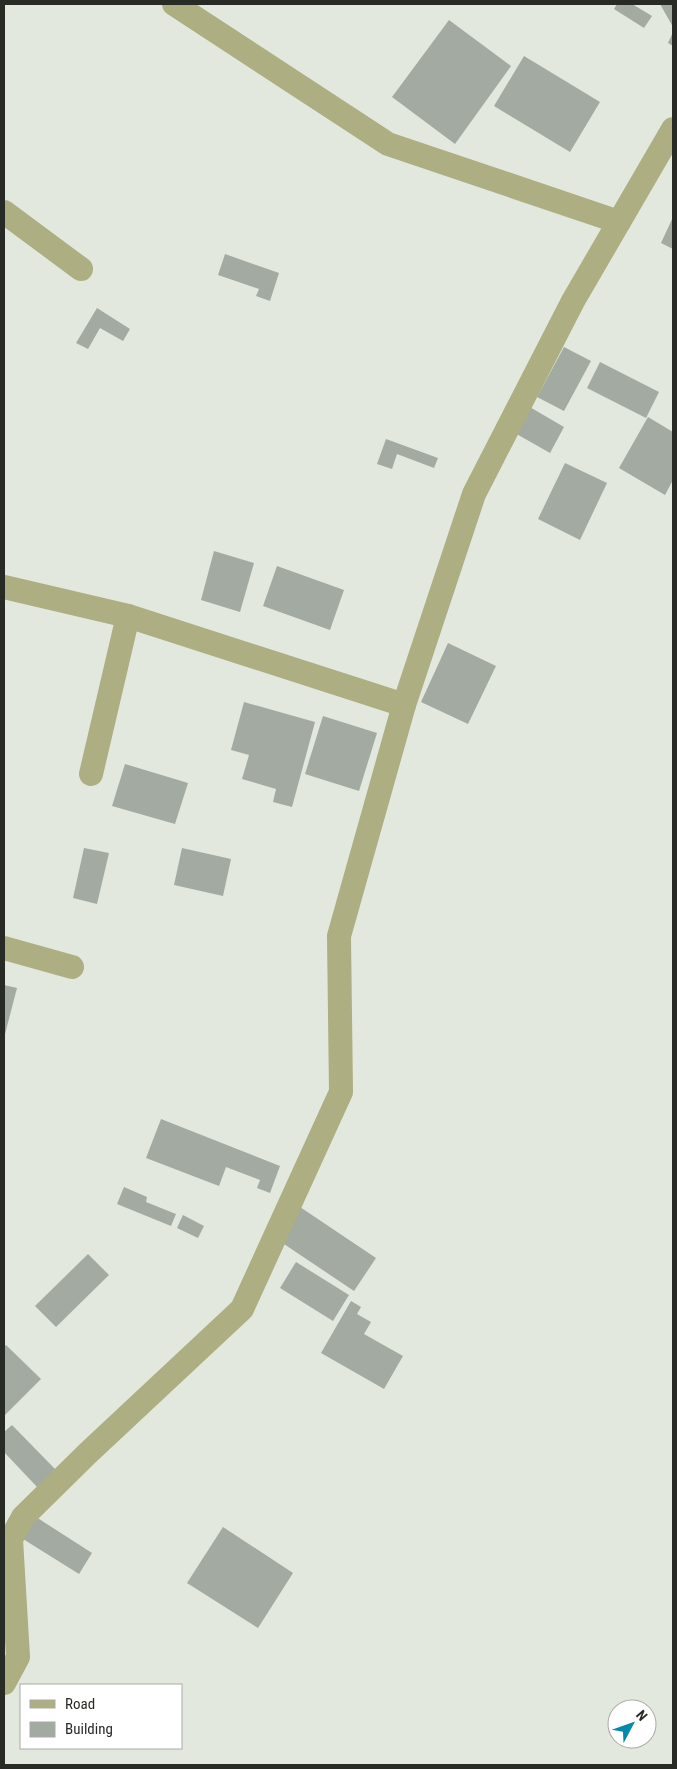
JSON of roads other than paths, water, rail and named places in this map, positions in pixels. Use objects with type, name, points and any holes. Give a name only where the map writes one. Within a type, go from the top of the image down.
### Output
[{"type":"street","points":[[174,4],[388,144],[619,222]]},
{"type":"street","points":[[4,1683],[11,1653],[11,1539],[23,1517],[88,1453],[242,1309],[341,1092],[339,936],[404,705],[474,494],[573,301],[673,129]]},
{"type":"street","points":[[4,212],[81,269]]},
{"type":"street","points":[[4,587],[128,616],[404,705]]},
{"type":"street","points":[[90,774],[128,616]]},
{"type":"street","points":[[4,948],[72,967]]}]
